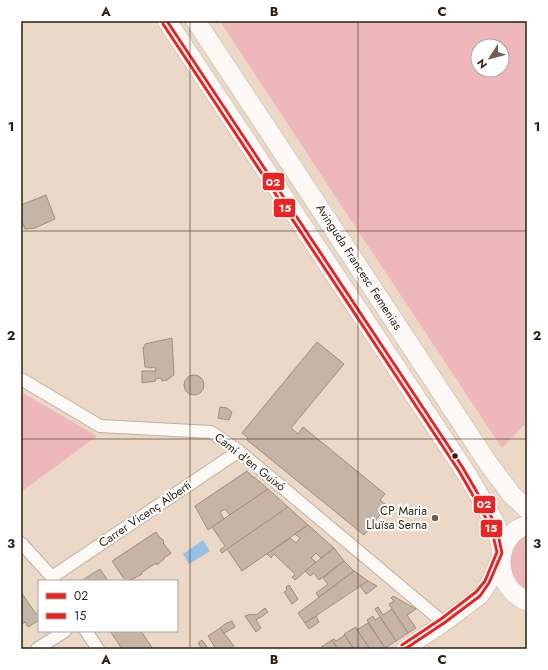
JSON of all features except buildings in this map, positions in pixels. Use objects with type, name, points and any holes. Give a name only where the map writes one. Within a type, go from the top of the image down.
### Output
[{"type":"main road","name":"Avinguda Francesc Femenias","points":[[167,21],[468,476],[496,525],[501,554],[500,566],[503,576],[508,586],[523,599],[527,600]]},
{"type":"main road","name":"Avinguda Francesc Femenias","points":[[196,21],[488,463],[511,494],[527,509]]},
{"type":"main road","points":[[501,554],[508,540],[518,529],[527,525]]},
{"type":"street","name":"Camí d'en Guixó","points":[[21,379],[100,426],[211,432],[238,451],[444,623]]},
{"type":"street","name":"Carrer Vicenç Alberti","points":[[53,579],[238,451]]},
{"type":"street","points":[[21,543],[53,579]]},
{"type":"street","points":[[405,649],[444,623],[480,596],[495,570],[501,554]]},
{"type":"street","points":[[37,649],[63,632]]},
{"type":"street","points":[[87,632],[98,649]]},
{"type":"shaded area","points":[[220,21],[527,21],[527,422],[502,448]]},
{"type":"shaded area","points":[[21,392],[97,436],[21,492]]},
{"type":"shaded area","points":[[527,535],[527,589],[519,584],[514,578],[510,565],[510,558],[514,547]]},
{"type":"water","points":[[203,540],[210,551],[189,564],[183,554]]},
{"type":"transit line","name":"02","points":[[167,21],[463,468],[496,525],[502,553],[489,583],[480,596],[444,623],[405,649]]},
{"type":"transit line","name":"15","points":[[163,24],[459,471],[491,527],[497,552],[485,581],[476,592],[441,619],[402,645]]},
{"type":"place","name":"CP Maria Lluïsa Serna","points":[[435,518]]}]
